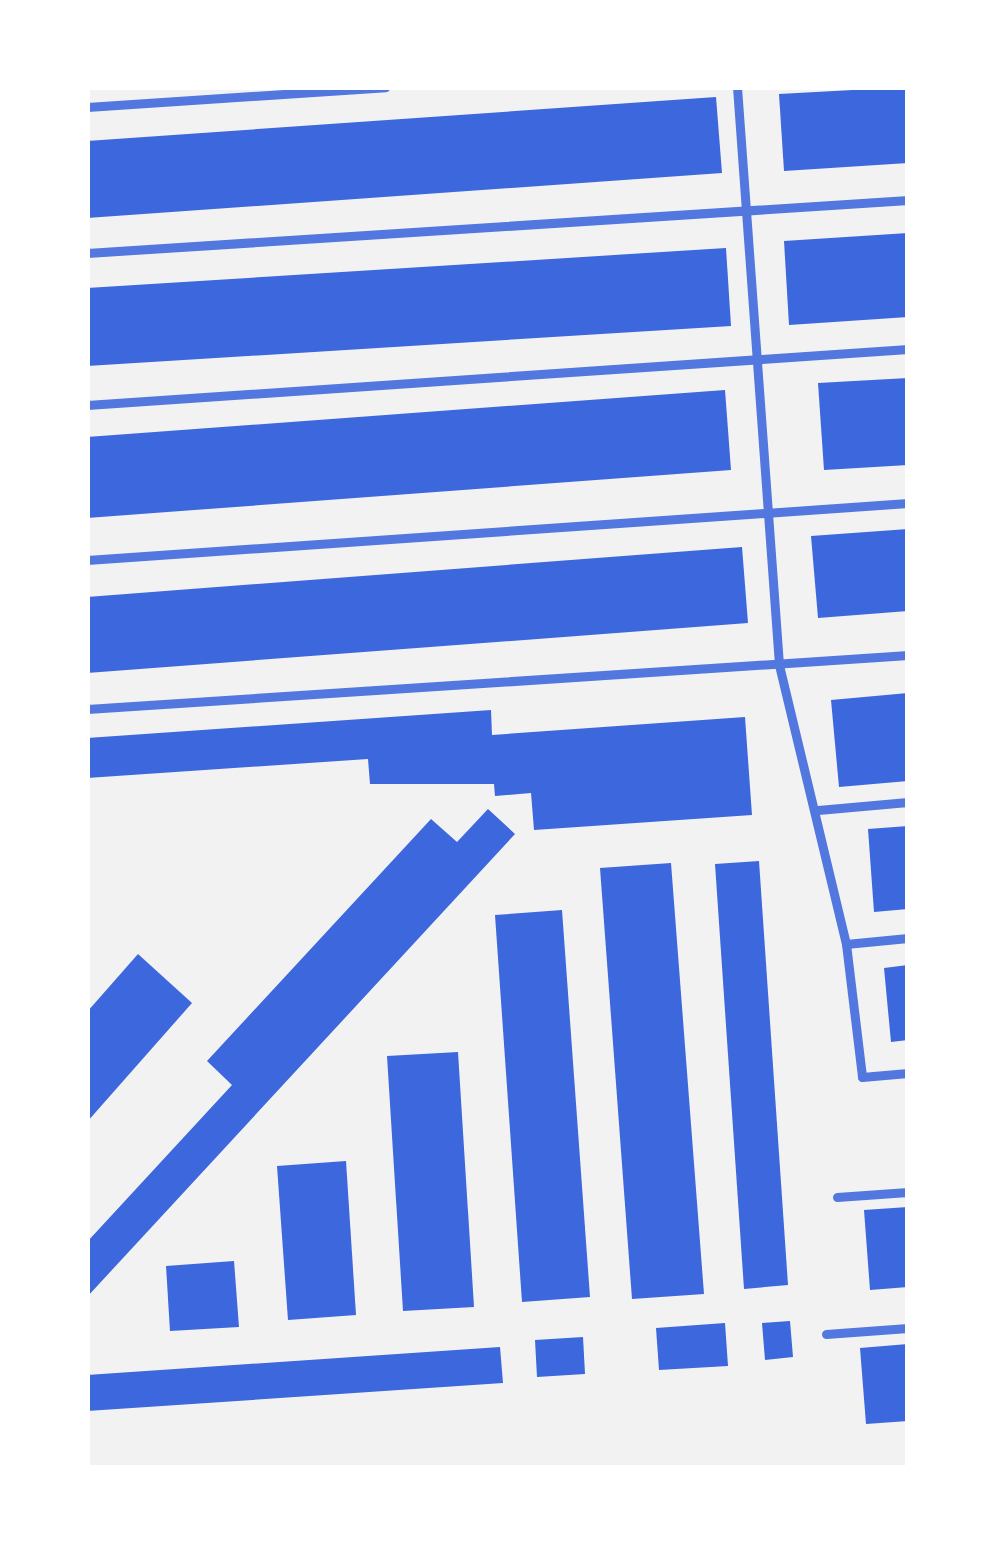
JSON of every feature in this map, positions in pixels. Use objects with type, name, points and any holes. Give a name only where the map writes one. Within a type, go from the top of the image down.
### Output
[{"type":"lane","points":[[87,106],[385,87]]},
{"type":"lane","points":[[737,87],[779,665],[818,810],[846,944],[862,1077],[908,1073]]},
{"type":"lane","points":[[87,253],[908,200]]},
{"type":"lane","points":[[87,405],[908,349]]},
{"type":"lane","points":[[87,560],[908,503]]},
{"type":"lane","points":[[87,709],[908,655]]},
{"type":"lane","points":[[818,810],[908,802]]},
{"type":"lane","points":[[846,944],[908,938]]},
{"type":"lane","points":[[837,1197],[908,1192]]},
{"type":"lane","points":[[826,1334],[908,1328]]},
{"type":"building","points":[[908,87],[908,163],[784,171],[779,94]]},
{"type":"building","points":[[716,97],[722,173],[87,218],[87,141]]},
{"type":"building","points":[[908,233],[908,317],[789,325],[784,241]]},
{"type":"building","points":[[726,248],[731,326],[87,366],[87,288]]},
{"type":"building","points":[[908,378],[908,465],[824,470],[818,383]]},
{"type":"building","points":[[725,390],[731,470],[87,518],[87,437]]},
{"type":"building","points":[[908,529],[908,611],[818,618],[811,536]]},
{"type":"building","points":[[742,547],[748,623],[87,673],[87,597]]},
{"type":"building","points":[[908,693],[908,781],[839,787],[831,700]]},
{"type":"building","points":[[491,710],[492,735],[745,717],[752,815],[534,830],[531,793],[495,796],[494,784],[370,784],[368,759],[87,778],[87,738]]},
{"type":"building","points":[[488,809],[515,834],[87,1297],[87,1242],[232,1085],[207,1061],[431,819],[457,842]]},
{"type":"building","points":[[908,826],[908,909],[874,912],[868,829]]},
{"type":"building","points":[[759,861],[788,1285],[744,1289],[715,864]]},
{"type":"building","points":[[671,863],[704,1294],[632,1299],[600,868]]},
{"type":"building","points":[[562,910],[590,1297],[522,1302],[495,915]]},
{"type":"building","points":[[138,954],[192,1003],[87,1122],[87,1012]]},
{"type":"building","points":[[908,965],[908,1040],[891,1042],[884,968]]},
{"type":"building","points":[[458,1052],[474,1307],[403,1311],[387,1056]]},
{"type":"building","points":[[346,1161],[356,1315],[288,1320],[277,1166]]},
{"type":"building","points":[[908,1207],[908,1287],[870,1290],[864,1210]]},
{"type":"building","points":[[234,1261],[239,1327],[170,1331],[166,1266]]},
{"type":"building","points":[[790,1321],[793,1357],[765,1360],[762,1323]]},
{"type":"building","points":[[725,1323],[728,1366],[659,1370],[656,1328]]},
{"type":"building","points":[[583,1337],[585,1374],[537,1377],[535,1340]]},
{"type":"building","points":[[908,1344],[908,1421],[866,1424],[860,1348]]},
{"type":"building","points":[[500,1347],[503,1383],[87,1411],[87,1375]]}]
